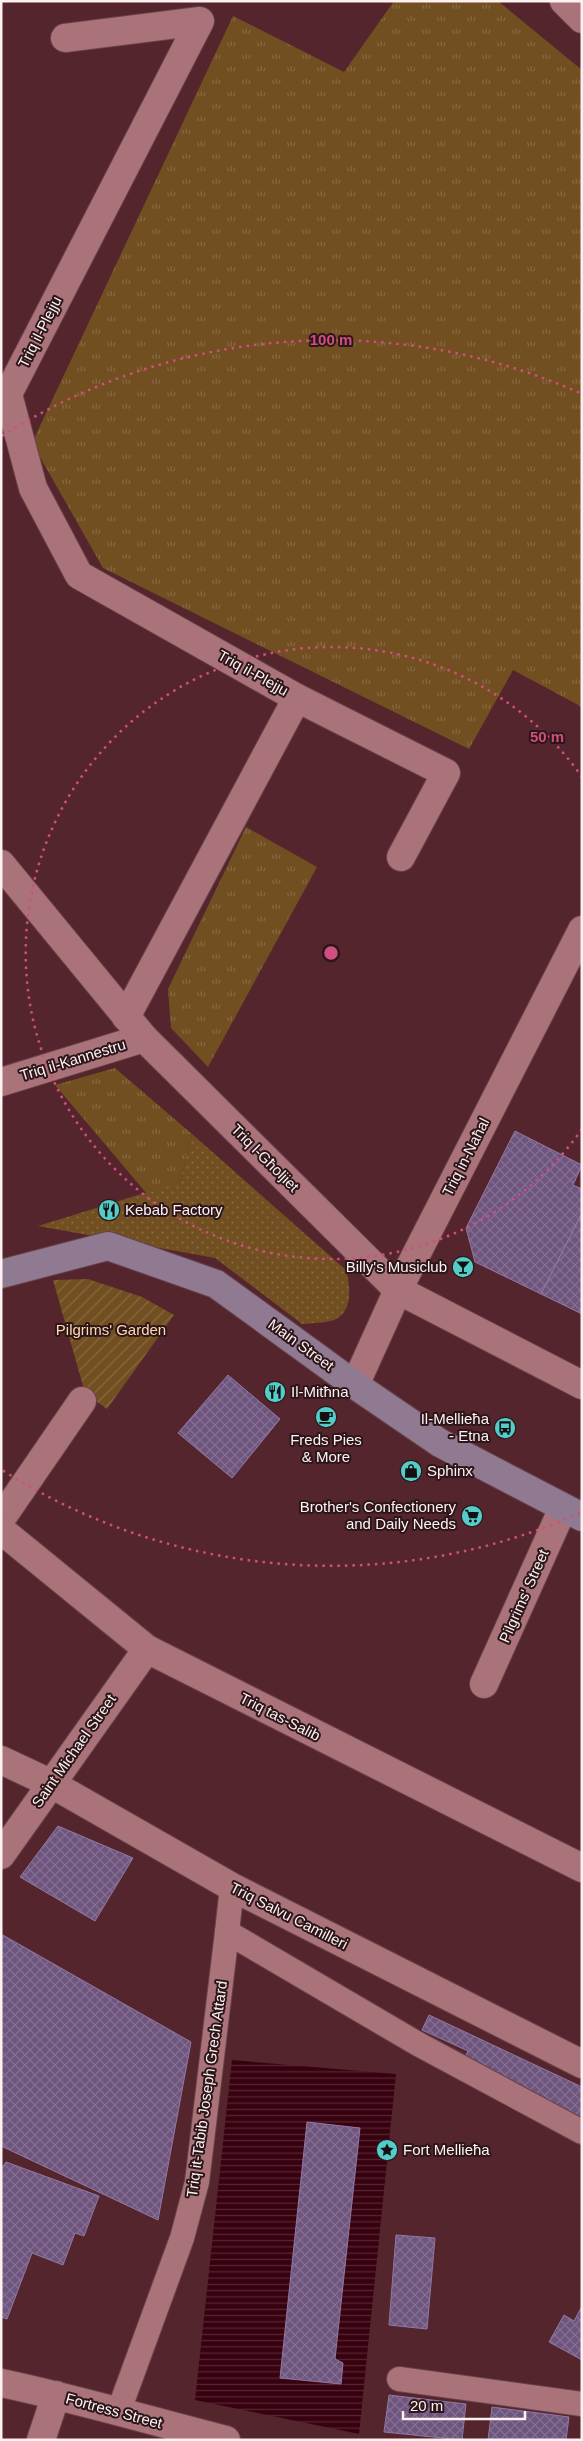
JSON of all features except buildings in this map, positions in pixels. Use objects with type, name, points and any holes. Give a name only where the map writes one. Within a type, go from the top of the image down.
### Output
[{"type":"main road","name":"Main Street","points":[[1,1274],[108,1246],[216,1284],[355,1385],[440,1443],[573,1512]]},
{"type":"street","points":[[564,1],[582,19]]},
{"type":"street","name":"Triq il-Plejju","points":[[65,38],[200,21],[8,394],[33,488],[78,575],[297,698],[446,773],[402,857]]},
{"type":"street","name":"Triq il-Plejju","points":[[126,1017],[297,698]]},
{"type":"street","name":"Triq l-Għoljiet","points":[[1,864],[144,1038],[398,1290],[582,1385]]},
{"type":"street","name":"Triq in-Naħal","points":[[355,1385],[398,1290],[582,930]]},
{"type":"street","name":"Triq il-Kannestru","points":[[1,1082],[144,1038]]},
{"type":"street","points":[[1,1519],[82,1400]]},
{"type":"street","name":"Pilgrims' Street","points":[[484,1684],[573,1512]]},
{"type":"street","name":"Triq tas-Salib","points":[[1,1530],[147,1649],[582,1868]]},
{"type":"street","name":"Saint Michael Street","points":[[1,1855],[50,1783],[147,1649]]},
{"type":"street","name":"Triq Salvu Camilleri","points":[[1,1760],[50,1783],[232,1888],[582,2064]]},
{"type":"street","name":"Fortress Street","points":[[1,2383],[56,2395],[118,2413],[226,2440]]},
{"type":"street","points":[[42,2440],[56,2395]]},
{"type":"lane","name":"Triq it-Tabib Joseph Grech Attard","points":[[118,2413],[182,2238],[197,2182],[232,1888]]},
{"type":"lane","points":[[227,1932],[418,2044],[582,2132]]},
{"type":"lane","points":[[399,2379],[582,2404]]},
{"type":"green space","points":[[394,1],[498,1],[582,70],[582,707],[513,670],[469,749],[103,568],[32,443],[233,16],[344,72]]},
{"type":"green space","points":[[246,827],[317,867],[208,1067],[171,1028],[168,989]]},
{"type":"green space","points":[[115,1068],[192,1134],[180,1182],[147,1194],[55,1085]]},
{"type":"green space","points":[[192,1134],[346,1270],[349,1283],[349,1298],[345,1311],[340,1316],[331,1321],[302,1324],[215,1258],[38,1226],[180,1182]]},
{"type":"green space","name":"Pilgrims' Garden","points":[[88,1279],[142,1297],[174,1315],[107,1409],[85,1393],[53,1280]]},
{"type":"shaded area","points":[[232,2060],[396,2074],[359,2434],[195,2400]]},
{"type":"place","name":"Kebab Factory","points":[[109,1210]]},
{"type":"place","name":"Billy's Musiclub","points":[[463,1267]]},
{"type":"place","name":"Il-Mitħna","points":[[275,1392]]},
{"type":"place","name":"Freds Pies & More","points":[[326,1417]]},
{"type":"place","name":"Il-Mellieħa - Etna","points":[[505,1428]]},
{"type":"place","name":"Sphinx","points":[[411,1471]]},
{"type":"place","name":"Brother's Confectionery and Daily Needs","points":[[472,1516]]},
{"type":"place","name":"Fort Mellieħa","points":[[387,2150]]}]
